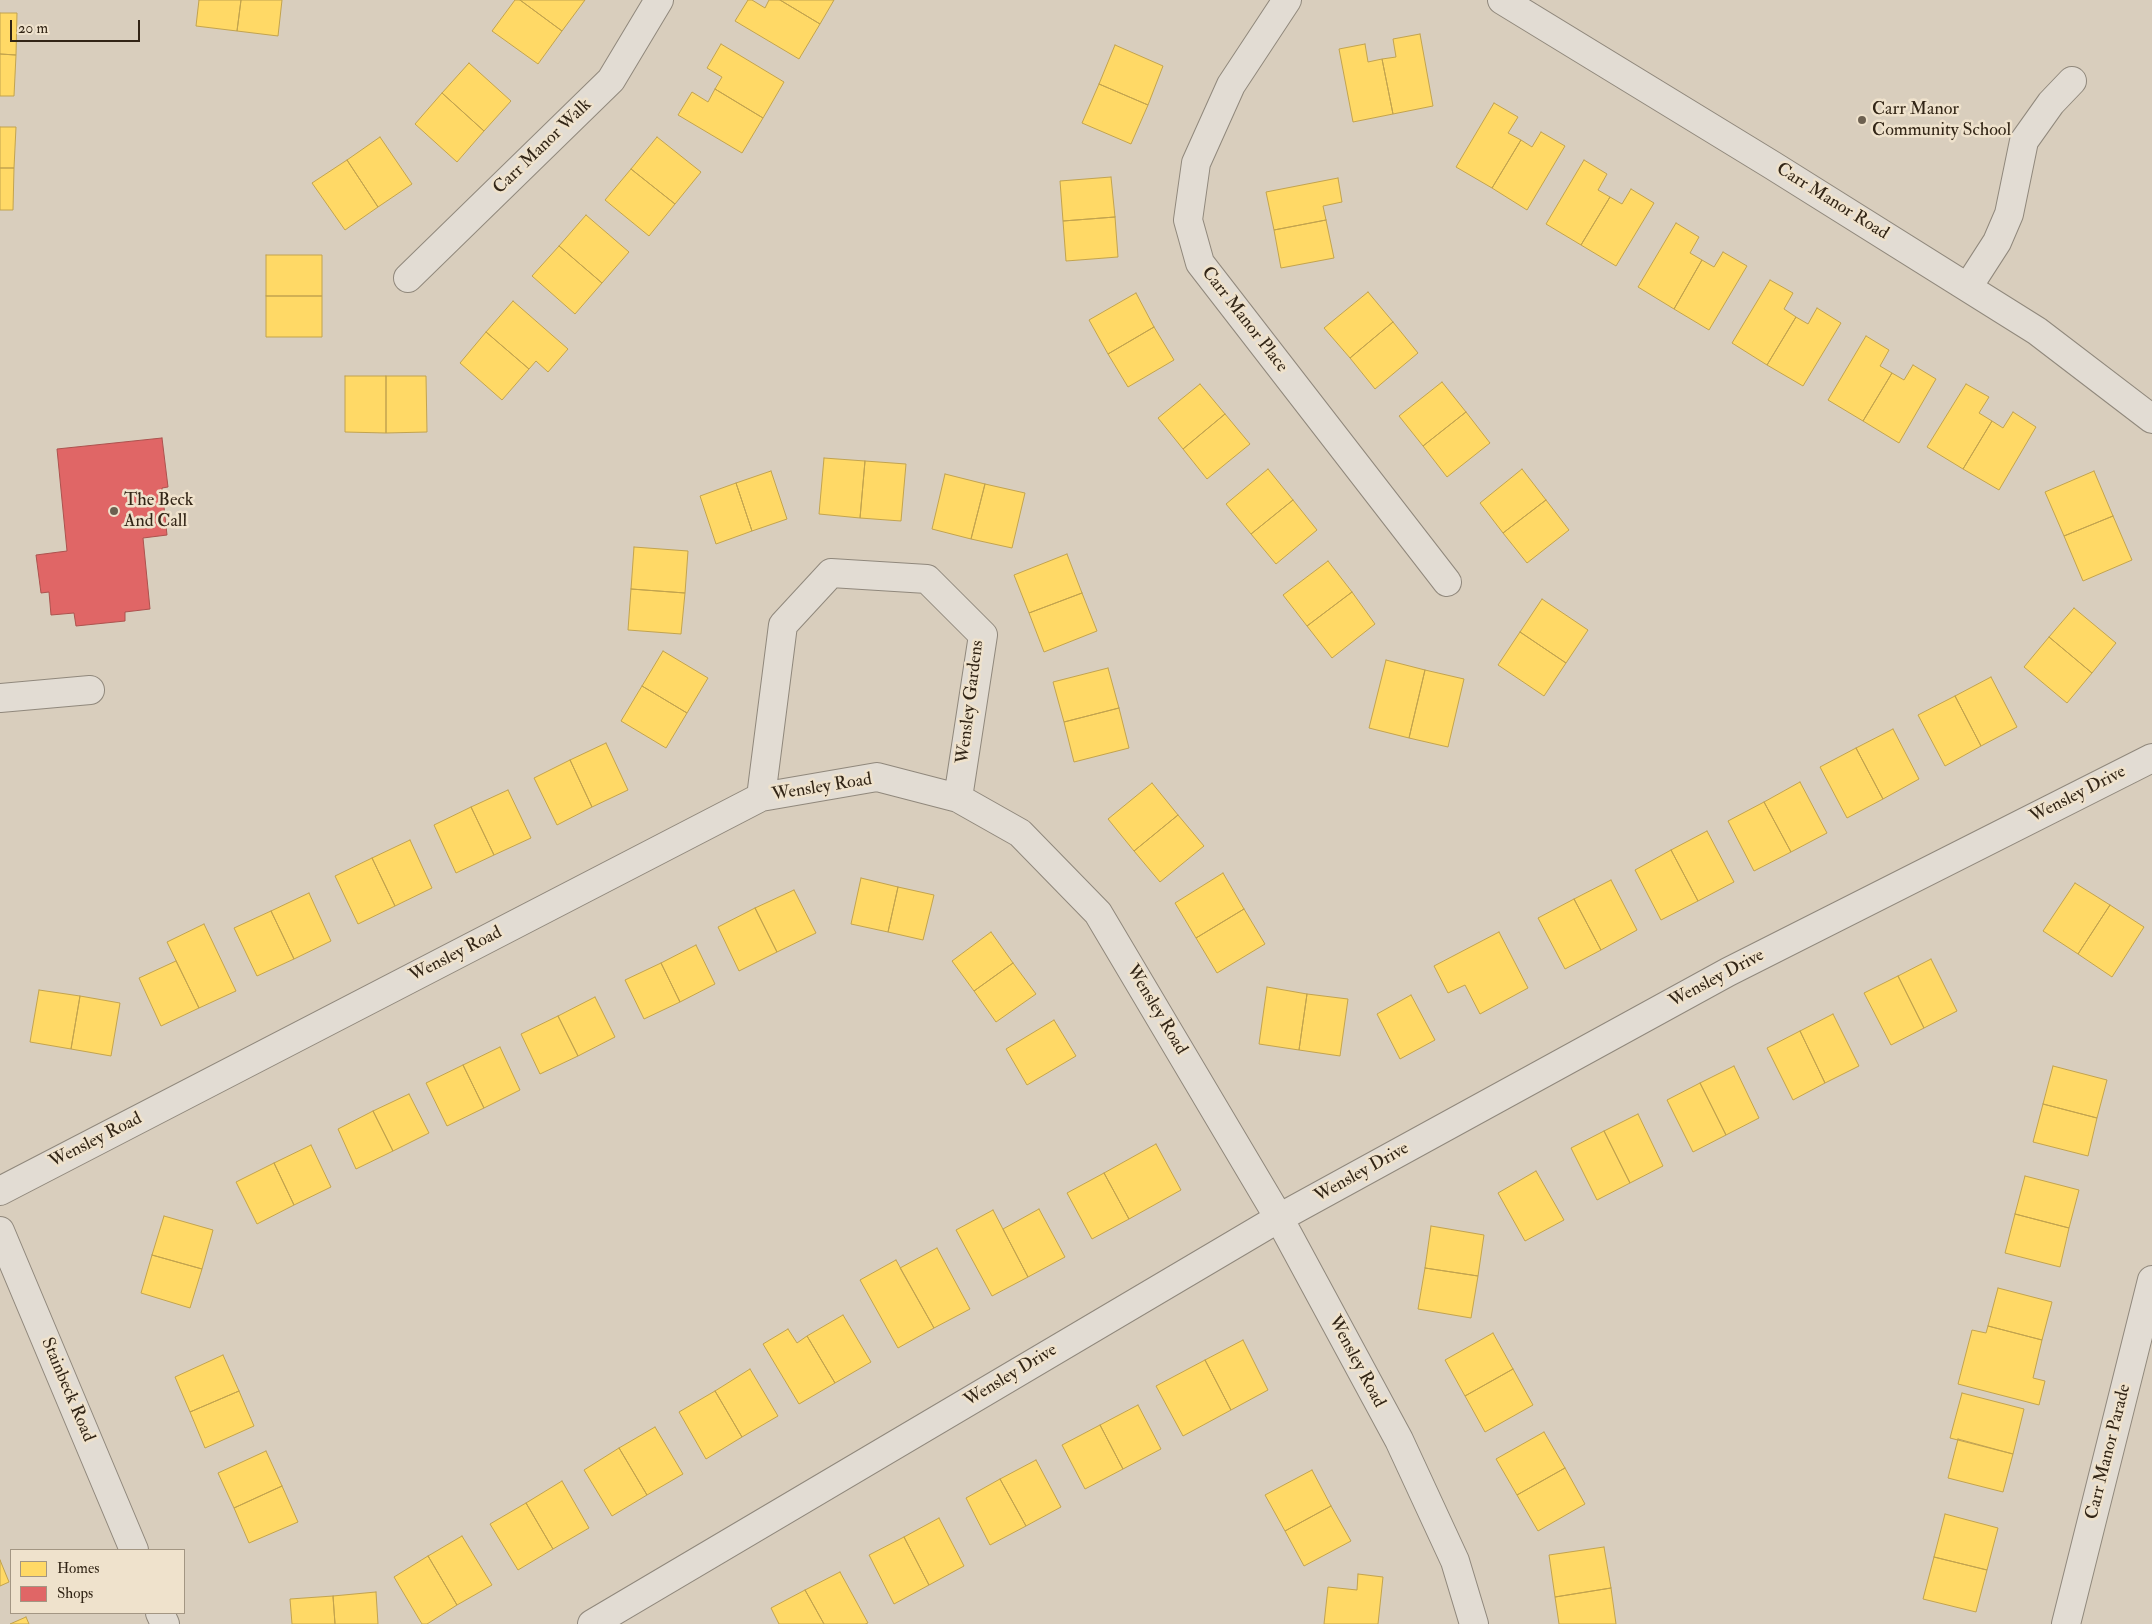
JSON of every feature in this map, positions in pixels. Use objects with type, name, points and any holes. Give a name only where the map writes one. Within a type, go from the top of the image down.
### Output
[{"type":"street","name":"Carr Manor Walk","points":[[408,278],[612,80],[659,0]]},
{"type":"street","name":"Carr Manor Place","points":[[1286,0],[1232,85],[1196,163],[1188,220],[1200,263],[1447,582]]},
{"type":"street","name":"Carr Manor Road","points":[[1502,0],[2037,331],[2152,419]]},
{"type":"street","points":[[1968,287],[1997,242],[2009,214],[2024,141],[2051,104],[2072,81]]},
{"type":"street","name":"Wensley Gardens","points":[[761,797],[783,625],[831,573],[927,579],[983,635],[958,798]]},
{"type":"street","points":[[0,698],[90,690]]},
{"type":"street","name":"Wensley Drive","points":[[592,1624],[1279,1218],[1728,972],[2152,758]]},
{"type":"street","name":"Wensley Road","points":[[0,1191],[761,797],[877,777],[958,798],[1020,834],[1098,913],[1279,1218],[1399,1440],[1455,1560],[1474,1624]]},
{"type":"street","name":"Stainbeck Road","points":[[0,1231],[134,1549]]},
{"type":"street","name":"Carr Manor Parade","points":[[2066,1624],[2152,1280]]},
{"type":"building: Homes","points":[[199,0],[241,0],[237,31],[196,26]]},
{"type":"building: Homes","points":[[241,0],[282,0],[278,36],[237,31]]},
{"type":"building: Homes","points":[[515,0],[520,0],[562,31],[538,64],[492,31]]},
{"type":"building: Homes","points":[[520,0],[585,0],[562,31]]},
{"type":"building: Homes","points":[[748,0],[752,0],[765,8],[769,0],[780,0],[820,24],[799,59],[735,21]]},
{"type":"building: Homes","points":[[780,0],[834,0],[820,24]]},
{"type":"building: Homes","points":[[0,13],[17,13],[16,55],[0,54]]},
{"type":"building: Homes","points":[[1420,34],[1433,106],[1393,114],[1382,59],[1396,57],[1393,39]]},
{"type":"building: Homes","points":[[721,44],[784,82],[763,118],[715,89],[722,77],[707,68]]},
{"type":"building: Homes","points":[[1365,44],[1368,62],[1382,59],[1393,114],[1353,122],[1339,49]]},
{"type":"building: Homes","points":[[1115,45],[1163,66],[1148,105],[1099,84]]},
{"type":"building: Homes","points":[[0,54],[16,55],[14,96],[0,96]]},
{"type":"building: Homes","points":[[469,63],[511,101],[484,131],[442,93]]},
{"type":"building: Homes","points":[[1099,84],[1148,105],[1131,144],[1082,123]]},
{"type":"building: Homes","points":[[715,89],[763,118],[742,153],[678,115],[692,92],[708,102]]},
{"type":"building: Homes","points":[[442,93],[484,131],[457,162],[415,124]]},
{"type":"building: Homes","points":[[1494,103],[1518,117],[1508,133],[1521,140],[1492,188],[1456,167]]},
{"type":"building: Homes","points":[[0,127],[16,127],[14,168],[0,168]]},
{"type":"building: Homes","points":[[1541,132],[1565,146],[1527,210],[1492,188],[1521,140],[1532,147]]},
{"type":"building: Homes","points":[[380,137],[412,184],[378,207],[347,160]]},
{"type":"building: Homes","points":[[657,137],[701,172],[675,204],[631,169]]},
{"type":"building: Homes","points":[[347,160],[378,207],[345,230],[312,183]]},
{"type":"building: Homes","points":[[1584,160],[1607,174],[1598,190],[1610,197],[1581,245],[1546,224]]},
{"type":"building: Homes","points":[[0,168],[14,168],[13,210],[0,210]]},
{"type":"building: Homes","points":[[631,169],[675,204],[649,236],[605,200]]},
{"type":"building: Homes","points":[[1111,177],[1115,217],[1063,221],[1060,181]]},
{"type":"building: Homes","points":[[1338,178],[1342,202],[1323,206],[1326,220],[1274,230],[1266,192]]},
{"type":"building: Homes","points":[[1631,189],[1654,203],[1616,266],[1581,245],[1610,197],[1622,204]]},
{"type":"building: Homes","points":[[586,215],[629,252],[602,283],[559,246]]},
{"type":"building: Homes","points":[[1115,217],[1118,257],[1066,261],[1063,221]]},
{"type":"building: Homes","points":[[1326,220],[1334,258],[1281,268],[1274,230]]},
{"type":"building: Homes","points":[[1676,223],[1699,237],[1690,253],[1702,260],[1674,309],[1638,287]]},
{"type":"building: Homes","points":[[559,246],[602,283],[575,314],[532,276]]},
{"type":"building: Homes","points":[[1723,252],[1747,266],[1709,330],[1674,309],[1702,260],[1714,267]]},
{"type":"building: Homes","points":[[266,255],[322,255],[322,296],[266,296]]},
{"type":"building: Homes","points":[[1770,280],[1793,293],[1784,309],[1796,317],[1767,365],[1732,343]]},
{"type":"building: Homes","points":[[1368,292],[1393,322],[1350,358],[1324,328]]},
{"type":"building: Homes","points":[[1136,293],[1154,327],[1108,354],[1089,320]]},
{"type":"building: Homes","points":[[266,296],[322,296],[322,337],[266,337]]},
{"type":"building: Homes","points":[[513,301],[568,349],[548,372],[536,361],[529,369],[486,332]]},
{"type":"building: Homes","points":[[1817,308],[1841,323],[1803,386],[1767,365],[1796,317],[1808,324]]},
{"type":"building: Homes","points":[[1393,322],[1418,353],[1375,389],[1350,358]]},
{"type":"building: Homes","points":[[1154,327],[1174,360],[1128,387],[1108,354]]},
{"type":"building: Homes","points":[[486,332],[529,369],[502,400],[460,363]]},
{"type":"building: Homes","points":[[1866,336],[1889,350],[1880,366],[1892,373],[1863,421],[1828,400]]},
{"type":"building: Homes","points":[[1913,365],[1936,379],[1899,443],[1863,421],[1892,373],[1904,380]]},
{"type":"building: Homes","points":[[345,376],[386,376],[386,433],[345,432]]},
{"type":"building: Homes","points":[[386,376],[426,376],[427,432],[386,433]]},
{"type":"building: Homes","points":[[1442,382],[1466,412],[1423,446],[1399,416]]},
{"type":"building: Homes","points":[[1200,384],[1225,414],[1183,449],[1158,418]]},
{"type":"building: Homes","points":[[1966,384],[1989,397],[1979,413],[1992,421],[1963,469],[1927,447]]},
{"type":"building: Homes","points":[[1466,412],[1490,443],[1447,477],[1423,446]]},
{"type":"building: Homes","points":[[2013,412],[2036,427],[1999,490],[1963,469],[1992,421],[2003,428]]},
{"type":"building: Homes","points":[[1225,414],[1250,444],[1207,479],[1183,449]]},
{"type":"building: Homes","points":[[824,458],[865,461],[860,518],[819,514]]},
{"type":"building: Homes","points":[[865,461],[906,464],[901,521],[860,518]]},
{"type":"building: Homes","points":[[1268,469],[1293,500],[1251,534],[1226,504]]},
{"type":"building: Homes","points":[[1522,469],[1546,500],[1503,533],[1480,503]]},
{"type":"building: Homes","points":[[771,471],[787,519],[752,531],[736,483]]},
{"type":"building: Homes","points":[[2094,471],[2113,516],[2064,536],[2045,492]]},
{"type":"building: Homes","points":[[945,474],[985,484],[971,539],[932,529]]},
{"type":"building: Homes","points":[[736,483],[752,531],[716,544],[700,496]]},
{"type":"building: Homes","points":[[985,484],[1025,493],[1012,548],[971,539]]},
{"type":"building: Homes","points":[[1293,500],[1317,530],[1276,564],[1251,534]]},
{"type":"building: Homes","points":[[1546,500],[1569,530],[1527,563],[1503,533]]},
{"type":"building: Homes","points":[[2113,516],[2132,560],[2083,581],[2064,536]]},
{"type":"building: Homes","points":[[634,547],[688,551],[685,593],[631,589]]},
{"type":"building: Homes","points":[[1067,554],[1082,593],[1029,613],[1014,575]]},
{"type":"building: Homes","points":[[1328,561],[1352,592],[1307,626],[1283,595]]},
{"type":"building: Homes","points":[[631,589],[685,593],[681,634],[628,630]]},
{"type":"building: Homes","points":[[1352,592],[1375,624],[1332,658],[1307,626]]},
{"type":"building: Homes","points":[[1082,593],[1097,631],[1044,652],[1029,613]]},
{"type":"building: Homes","points":[[1542,599],[1588,630],[1566,663],[1520,632]]},
{"type":"building: Homes","points":[[2074,608],[2116,643],[2092,673],[2049,637]]},
{"type":"building: Homes","points":[[1520,632],[1566,663],[1544,696],[1498,665]]},
{"type":"building: Homes","points":[[2049,637],[2092,673],[2067,703],[2024,667]]},
{"type":"building: Homes","points":[[663,651],[708,678],[687,713],[642,686]]},
{"type":"building: Homes","points":[[1386,660],[1425,670],[1409,738],[1369,728]]},
{"type":"building: Homes","points":[[1108,668],[1119,708],[1064,722],[1053,682]]},
{"type":"building: Homes","points":[[1425,670],[1464,679],[1448,747],[1409,738]]},
{"type":"building: Homes","points":[[1991,677],[2017,727],[1981,746],[1955,696]]},
{"type":"building: Homes","points":[[642,686],[687,713],[666,748],[621,721]]},
{"type":"building: Homes","points":[[1955,696],[1981,746],[1945,766],[1918,715]]},
{"type":"building: Homes","points":[[1119,708],[1129,748],[1074,762],[1064,722]]},
{"type":"building: Homes","points":[[1893,729],[1919,779],[1883,799],[1856,748]]},
{"type":"building: Homes","points":[[606,743],[628,790],[592,807],[570,760]]},
{"type":"building: Homes","points":[[1856,748],[1883,799],[1847,818],[1820,767]]},
{"type":"building: Homes","points":[[570,760],[592,807],[557,825],[534,778]]},
{"type":"building: Homes","points":[[1800,782],[1827,833],[1791,852],[1764,802]]},
{"type":"building: Homes","points":[[1152,783],[1178,815],[1134,851],[1108,819]]},
{"type":"building: Homes","points":[[508,790],[531,838],[494,855],[471,807]]},
{"type":"building: Homes","points":[[1764,802],[1791,852],[1754,871],[1728,821]]},
{"type":"building: Homes","points":[[471,807],[494,855],[456,873],[434,825]]},
{"type":"building: Homes","points":[[1178,815],[1204,846],[1160,882],[1134,851]]},
{"type":"building: Homes","points":[[1707,831],[1734,882],[1698,901],[1671,850]]},
{"type":"building: Homes","points":[[410,840],[432,888],[395,906],[372,858]]},
{"type":"building: Homes","points":[[1671,850],[1698,901],[1661,920],[1635,870]]},
{"type":"building: Homes","points":[[372,858],[395,906],[358,924],[335,876]]},
{"type":"building: Homes","points":[[1223,873],[1244,909],[1196,938],[1175,903]]},
{"type":"building: Homes","points":[[861,878],[898,887],[888,932],[851,924]]},
{"type":"building: Homes","points":[[1611,880],[1637,930],[1601,950],[1574,899]]},
{"type":"building: Homes","points":[[2075,883],[2110,905],[2078,954],[2043,931]]},
{"type":"building: Homes","points":[[898,887],[934,895],[923,940],[888,932]]},
{"type":"building: Homes","points":[[794,890],[816,933],[777,952],[755,908]]},
{"type":"building: Homes","points":[[309,893],[331,941],[294,959],[271,911]]},
{"type":"building: Homes","points":[[1574,899],[1601,950],[1565,969],[1538,918]]},
{"type":"building: Homes","points":[[2110,905],[2144,927],[2112,977],[2078,954]]},
{"type":"building: Homes","points":[[755,908],[777,952],[739,971],[718,927]]},
{"type":"building: Homes","points":[[1244,909],[1265,944],[1217,973],[1196,938]]},
{"type":"building: Homes","points":[[271,911],[294,959],[257,976],[234,928]]},
{"type":"building: Homes","points":[[204,924],[236,991],[199,1008],[167,942]]},
{"type":"building: Homes","points":[[991,932],[1013,963],[974,991],[952,961]]},
{"type":"building: Homes","points":[[1499,932],[1528,988],[1480,1014],[1465,985],[1448,993],[1434,966]]},
{"type":"building: Homes","points":[[696,945],[715,984],[680,1002],[661,963]]},
{"type":"building: Homes","points":[[1931,959],[1957,1011],[1924,1028],[1898,976]]},
{"type":"building: Homes","points":[[176,961],[199,1008],[161,1026],[139,978]]},
{"type":"building: Homes","points":[[661,963],[680,1002],[644,1019],[625,980]]},
{"type":"building: Homes","points":[[1013,963],[1036,994],[996,1022],[974,991]]},
{"type":"building: Homes","points":[[1898,976],[1924,1028],[1891,1045],[1864,993]]},
{"type":"building: Homes","points":[[1267,987],[1307,994],[1299,1050],[1259,1044]]},
{"type":"building: Homes","points":[[39,990],[80,996],[71,1049],[30,1042]]},
{"type":"building: Homes","points":[[1307,994],[1348,999],[1340,1056],[1299,1050]]},
{"type":"building: Homes","points":[[1411,995],[1435,1040],[1400,1059],[1377,1014]]},
{"type":"building: Homes","points":[[80,996],[120,1003],[111,1056],[71,1049]]},
{"type":"building: Homes","points":[[595,997],[615,1037],[578,1056],[558,1016]]},
{"type":"building: Homes","points":[[1833,1014],[1859,1066],[1825,1083],[1800,1031]]},
{"type":"building: Homes","points":[[558,1016],[578,1056],[540,1074],[521,1034]]},
{"type":"building: Homes","points":[[1054,1020],[1076,1056],[1027,1085],[1006,1049]]},
{"type":"building: Homes","points":[[1800,1031],[1825,1083],[1793,1100],[1767,1048]]},
{"type":"building: Homes","points":[[500,1047],[520,1090],[484,1108],[463,1065]]},
{"type":"building: Homes","points":[[463,1065],[484,1108],[447,1126],[426,1083]]},
{"type":"building: Homes","points":[[1734,1066],[1759,1118],[1726,1135],[1700,1083]]},
{"type":"building: Homes","points":[[2053,1066],[2107,1080],[2097,1118],[2043,1104]]},
{"type":"building: Homes","points":[[1700,1083],[1726,1135],[1693,1152],[1667,1100]]},
{"type":"building: Homes","points":[[409,1094],[429,1133],[393,1151],[373,1111]]},
{"type":"building: Homes","points":[[2043,1104],[2097,1118],[2088,1156],[2033,1142]]},
{"type":"building: Homes","points":[[373,1111],[393,1151],[356,1169],[338,1129]]},
{"type":"building: Homes","points":[[1638,1114],[1663,1166],[1630,1183],[1604,1131]]},
{"type":"building: Homes","points":[[1604,1131],[1630,1183],[1597,1200],[1571,1148]]},
{"type":"building: Homes","points":[[1156,1144],[1181,1190],[1129,1219],[1104,1173]]},
{"type":"building: Homes","points":[[311,1145],[331,1187],[294,1205],[274,1163]]},
{"type":"building: Homes","points":[[274,1163],[294,1205],[257,1224],[236,1182]]},
{"type":"building: Homes","points":[[1536,1171],[1564,1220],[1525,1241],[1498,1193]]},
{"type":"building: Homes","points":[[1104,1173],[1129,1219],[1092,1239],[1067,1193]]},
{"type":"building: Homes","points":[[2025,1176],[2079,1190],[2069,1228],[2015,1214]]},
{"type":"building: Homes","points":[[1039,1209],[1065,1257],[1028,1277],[1003,1229]]},
{"type":"building: Homes","points":[[993,1210],[1028,1277],[992,1296],[956,1230]]},
{"type":"building: Homes","points":[[2015,1214],[2069,1228],[2060,1267],[2005,1253]]},
{"type":"building: Homes","points":[[164,1216],[213,1230],[202,1269],[152,1255]]},
{"type":"building: Homes","points":[[1431,1226],[1484,1235],[1478,1276],[1425,1268]]},
{"type":"building: Homes","points":[[937,1248],[970,1309],[934,1328],[900,1268]]},
{"type":"building: Homes","points":[[152,1255],[202,1269],[190,1308],[141,1293]]},
{"type":"building: Homes","points":[[896,1260],[934,1328],[898,1348],[860,1280]]},
{"type":"building: Homes","points":[[1425,1268],[1478,1276],[1471,1318],[1418,1309]]},
{"type":"building: Homes","points":[[1998,1288],[2052,1302],[2042,1340],[1988,1326]]},
{"type":"building: Homes","points":[[843,1315],[871,1362],[835,1383],[807,1336]]},
{"type":"building: Homes","points":[[1988,1326],[2042,1340],[2033,1378],[2045,1381],[2039,1405],[1958,1384],[1972,1330],[1986,1333]]},
{"type":"building: Homes","points":[[788,1329],[797,1343],[807,1336],[835,1383],[799,1404],[763,1344]]},
{"type":"building: Homes","points":[[1493,1333],[1513,1369],[1465,1396],[1445,1360]]},
{"type":"building: Homes","points":[[1243,1340],[1268,1390],[1231,1410],[1205,1360]]},
{"type":"building: Homes","points":[[223,1355],[239,1391],[190,1412],[175,1377]]},
{"type":"building: Homes","points":[[1205,1360],[1231,1410],[1183,1436],[1156,1386]]},
{"type":"building: Homes","points":[[750,1369],[778,1416],[742,1437],[715,1391]]},
{"type":"building: Homes","points":[[1513,1369],[1533,1405],[1485,1432],[1465,1396]]},
{"type":"building: Homes","points":[[239,1391],[254,1426],[205,1448],[190,1412]]},
{"type":"building: Homes","points":[[715,1391],[742,1437],[706,1459],[679,1412]]},
{"type":"building: Homes","points":[[1962,1393],[2024,1409],[2013,1454],[1950,1438]]},
{"type":"building: Homes","points":[[1138,1405],[1161,1449],[1123,1469],[1100,1425]]},
{"type":"building: Homes","points":[[1100,1425],[1123,1469],[1085,1489],[1062,1445]]},
{"type":"building: Homes","points":[[655,1427],[683,1474],[647,1495],[619,1448]]},
{"type":"building: Homes","points":[[1544,1432],[1565,1468],[1517,1495],[1496,1459]]},
{"type":"building: Homes","points":[[1958,1439],[2013,1454],[2003,1492],[1948,1478]]},
{"type":"building: Homes","points":[[619,1448],[647,1495],[612,1516],[584,1470]]},
{"type":"building: Homes","points":[[266,1451],[282,1486],[234,1508],[218,1473]]},
{"type":"building: Homes","points":[[1036,1460],[1061,1507],[1026,1526],[1000,1479]]},
{"type":"building: Homes","points":[[1565,1468],[1585,1504],[1538,1531],[1517,1495]]},
{"type":"building: Homes","points":[[1312,1470],[1331,1506],[1285,1531],[1265,1495]]},
{"type":"building: Homes","points":[[1000,1479],[1026,1526],[990,1545],[966,1498]]},
{"type":"building: Homes","points":[[562,1481],[589,1528],[553,1549],[526,1503]]},
{"type":"building: Homes","points":[[282,1486],[298,1522],[249,1543],[234,1508]]},
{"type":"building: Homes","points":[[526,1503],[553,1549],[518,1570],[490,1524]]},
{"type":"building: Homes","points":[[1331,1506],[1351,1541],[1304,1566],[1285,1531]]},
{"type":"building: Homes","points":[[1945,1514],[1998,1528],[1987,1570],[1934,1557]]},
{"type":"building: Homes","points":[[939,1518],[964,1566],[929,1585],[904,1537]]},
{"type":"building: Homes","points":[[462,1536],[492,1585],[457,1605],[428,1556]]},
{"type":"building: Homes","points":[[904,1537],[929,1585],[894,1604],[869,1555]]},
{"type":"building: Homes","points":[[1604,1547],[1611,1588],[1555,1597],[1549,1555]]},
{"type":"building: Homes","points":[[428,1556],[457,1605],[427,1624],[422,1624],[394,1577]]},
{"type":"building: Homes","points":[[1934,1557],[1987,1570],[1976,1612],[1923,1599]]},
{"type":"building: Homes","points":[[0,1560],[9,1582],[0,1586]]},
{"type":"building: Homes","points":[[840,1572],[868,1623],[824,1624],[805,1590]]},
{"type":"building: Homes","points":[[1358,1574],[1383,1577],[1378,1624],[1324,1624],[1328,1587],[1357,1590]]},
{"type":"building: Homes","points":[[1611,1588],[1616,1624],[1559,1624],[1555,1597]]},
{"type":"building: Homes","points":[[805,1590],[824,1624],[779,1624],[771,1608]]},
{"type":"building: Homes","points":[[376,1592],[378,1624],[335,1624],[333,1596]]},
{"type":"building: Homes","points":[[333,1596],[335,1624],[292,1624],[290,1599]]},
{"type":"building: Homes","points":[[26,1617],[29,1624],[10,1624]]},
{"type":"building: Shops","name":"The Beck And Call","points":[[162,438],[168,487],[162,488],[167,535],[143,538],[150,609],[125,612],[125,621],[76,626],[74,613],[51,615],[49,592],[41,593],[36,555],[67,551],[57,449]]},
{"type":"place","name":"Carr Manor Community School","points":[[1862,120]]},
{"type":"place","name":"The Beck And Call","points":[[114,511]]}]
